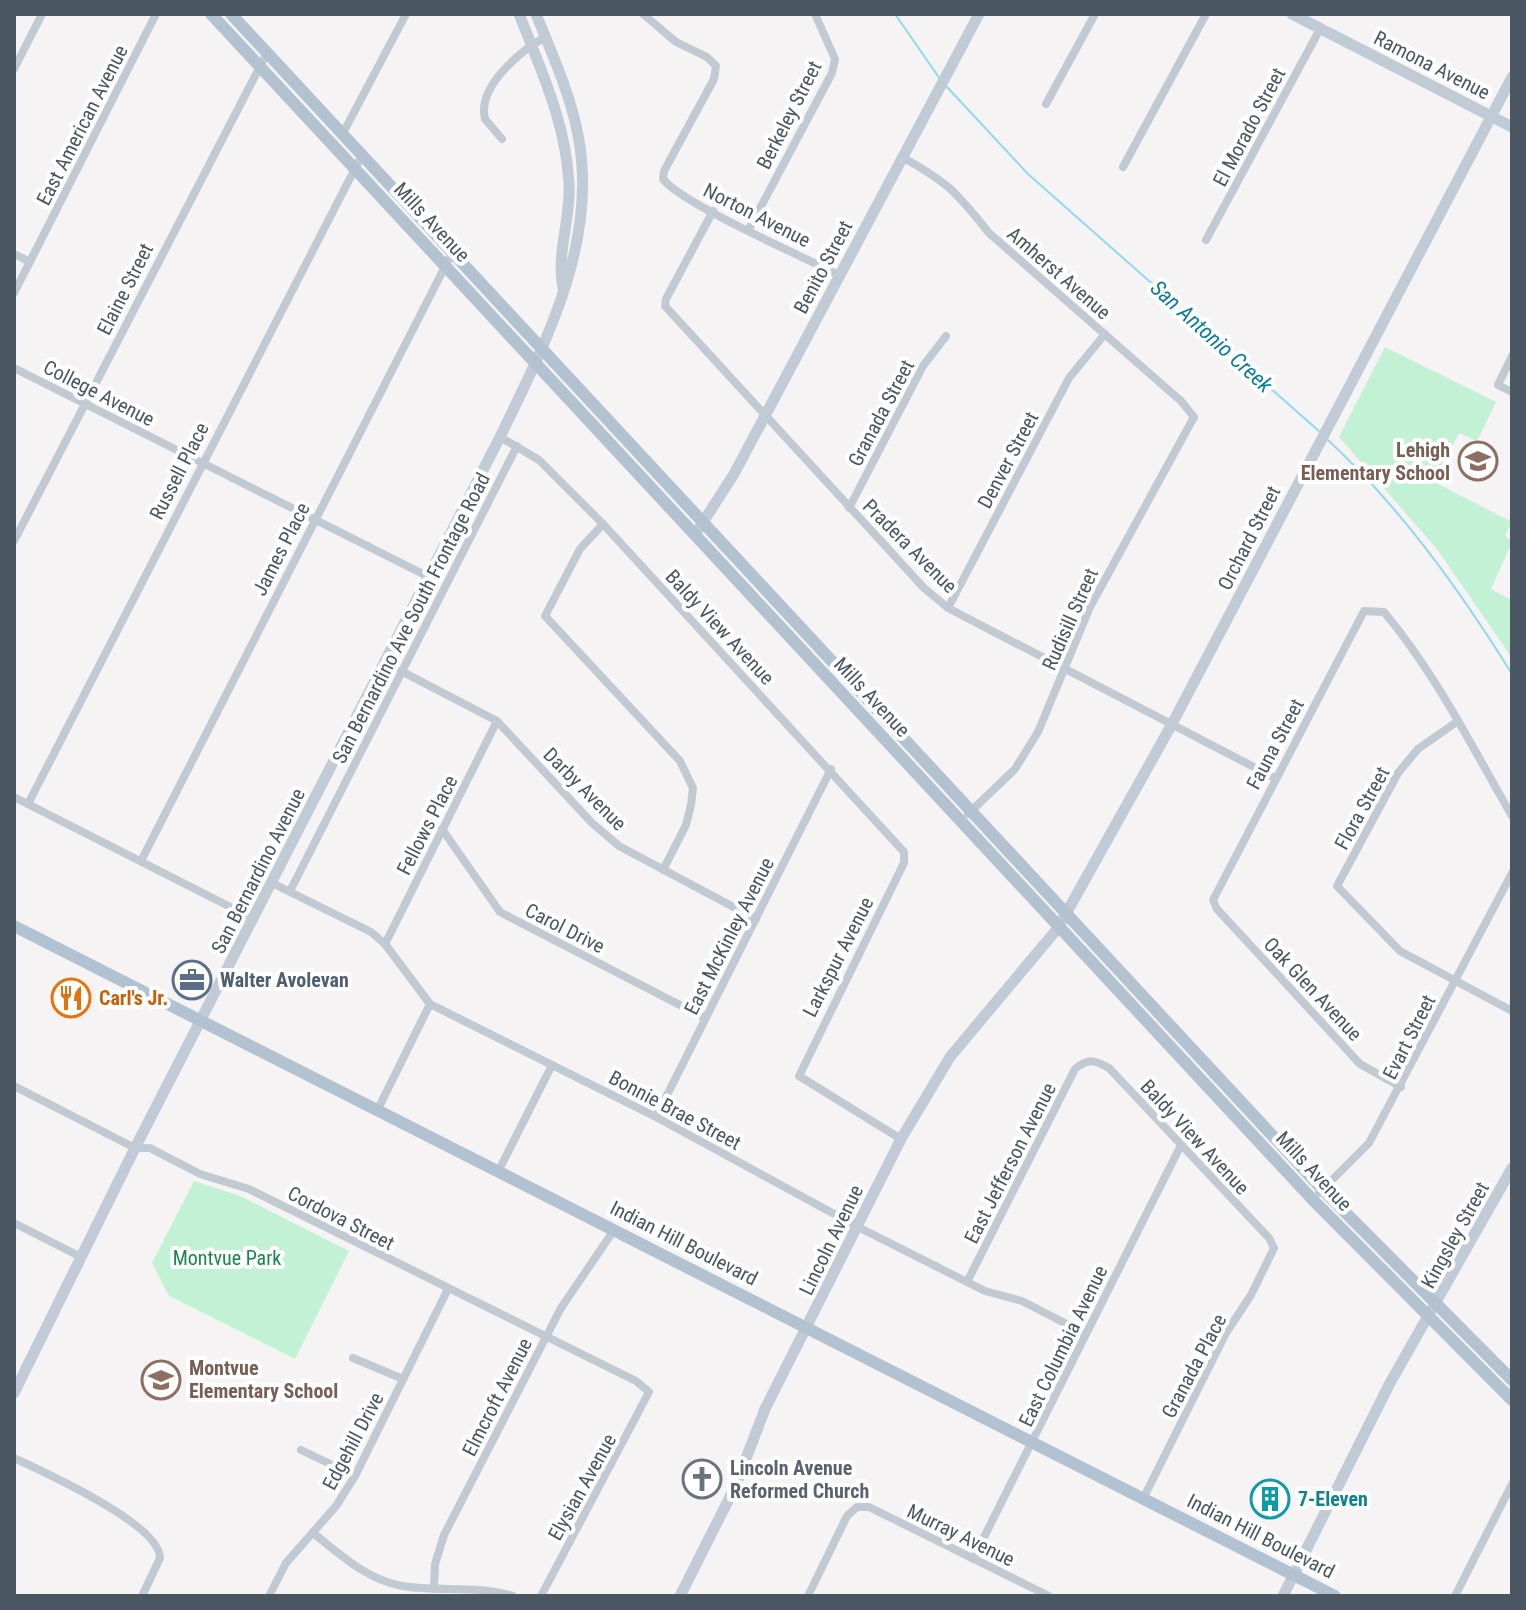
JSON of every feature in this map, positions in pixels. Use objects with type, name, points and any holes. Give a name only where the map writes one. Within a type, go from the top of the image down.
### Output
[{"type":"main road","name":"Mills Avenue","points":[[211,14],[694,535],[1065,915],[1322,1189],[1512,1380]]},
{"type":"main road","name":"Mills Avenue","points":[[231,14],[703,523],[966,816],[1058,928],[1312,1199],[1512,1400]]},
{"type":"main road","name":"Indian Hill Boulevard","points":[[14,926],[1335,1596]]},
{"type":"street","points":[[14,69],[42,14]]},
{"type":"street","name":"East American Avenue","points":[[14,293],[156,14]]},
{"type":"street","points":[[336,146],[406,14]]},
{"type":"street","points":[[519,14],[556,108],[566,148],[569,187],[560,270],[563,288]]},
{"type":"street","name":"San Bernardino Avenue","points":[[14,1393],[18,1374],[81,1257],[500,437],[535,366],[563,288],[572,272],[579,229],[581,166],[570,102],[536,14]]},
{"type":"street","name":"Norton Avenue","points":[[643,14],[676,42],[707,57],[716,66],[714,79],[664,171],[663,179],[669,187],[839,275]]},
{"type":"street","name":"Berkeley Street","points":[[749,229],[832,73],[835,59],[815,14]]},
{"type":"street","name":"Benito Street","points":[[694,535],[734,474],[979,14]]},
{"type":"street","points":[[1046,104],[1095,14]]},
{"type":"street","points":[[1123,167],[1206,14]]},
{"type":"street","name":"Ramona Avenue","points":[[1292,14],[1512,127]]},
{"type":"street","name":"El Morado Street","points":[[1206,240],[1320,29]]},
{"type":"street","points":[[502,139],[485,119],[485,104],[503,69],[515,55],[545,37]]},
{"type":"street","name":"Elaine Street","points":[[14,541],[267,53]]},
{"type":"street","name":"Orchard Street","points":[[1058,928],[1172,724],[1512,77]]},
{"type":"street","name":"Russell Place","points":[[28,804],[353,166],[362,155]]},
{"type":"street","name":"Amherst Avenue","points":[[902,157],[942,180],[965,200],[989,233],[1191,410],[1194,417]]},
{"type":"street","name":"Pradera Avenue","points":[[713,211],[665,306],[924,588],[948,608],[1275,778]]},
{"type":"street","name":"James Place","points":[[141,861],[452,253]]},
{"type":"street","points":[[14,254],[30,262]]},
{"type":"street","name":"Denver Street","points":[[948,608],[1069,378],[1105,334]]},
{"type":"street","name":"Granada Street","points":[[849,508],[923,366],[946,336]]},
{"type":"street","points":[[1512,356],[1498,385],[1512,392]]},
{"type":"street","name":"College Avenue","points":[[14,368],[427,576]]},
{"type":"street","name":"Rudisill Street","points":[[966,816],[1006,779],[1023,758],[1090,607],[1194,417]]},
{"type":"street","name":"Baldy View Avenue","points":[[500,437],[539,460],[603,524],[904,852]]},
{"type":"street","name":"San Bernardino Ave South Frontage Road","points":[[290,891],[517,446]]},
{"type":"street","points":[[603,524],[580,549],[545,616],[680,761],[693,788],[686,825],[663,870]]},
{"type":"street","name":"Fauna Street","points":[[1213,900],[1364,611],[1384,612],[1397,627],[1458,721]]},
{"type":"street","name":"Darby Avenue","points":[[401,671],[497,721],[592,823],[619,846],[756,919]]},
{"type":"street","name":"Fellows Place","points":[[385,944],[497,721]]},
{"type":"street","points":[[1458,721],[1512,816]]},
{"type":"street","name":"Flora Street","points":[[1455,982],[1400,951],[1337,886],[1398,773],[1418,749],[1458,721]]},
{"type":"street","name":"East McKinley Avenue","points":[[656,1117],[831,769]]},
{"type":"street","points":[[14,797],[254,919]]},
{"type":"street","name":"Carol Drive","points":[[442,829],[500,912],[705,1018]]},
{"type":"street","name":"Larkspur Avenue","points":[[901,1139],[799,1076],[904,863],[904,852]]},
{"type":"street","name":"Evart Street","points":[[1312,1199],[1369,1143],[1512,873]]},
{"type":"street","name":"Bonnie Brae Street","points":[[272,883],[371,932],[385,944],[430,1004],[656,1117],[858,1227],[967,1282],[1022,1301],[1086,1334]]},
{"type":"street","name":"Oak Glen Avenue","points":[[1213,900],[1217,909],[1360,1064],[1401,1087]]},
{"type":"street","name":"Lincoln Avenue","points":[[680,1596],[735,1487],[765,1409],[808,1329],[901,1139],[950,1057],[1058,928]]},
{"type":"street","points":[[1455,982],[1512,1011]]},
{"type":"street","points":[[377,1111],[430,1004]]},
{"type":"street","name":"Baldy View Avenue","points":[[1085,1061],[1096,1060],[1109,1068],[1180,1147],[1269,1238],[1274,1248]]},
{"type":"street","name":"East Jefferson Avenue","points":[[967,1282],[1075,1069],[1085,1061]]},
{"type":"street","points":[[498,1172],[552,1065]]},
{"type":"street","name":"Cordova Street","points":[[14,1086],[135,1148],[150,1148],[200,1174],[249,1189],[636,1381],[649,1392]]},
{"type":"street","name":"East Columbia Avenue","points":[[973,1559],[1180,1147]]},
{"type":"street","name":"Kingsley Street","points":[[1283,1596],[1390,1383],[1512,1168]]},
{"type":"street","points":[[14,1223],[81,1257]]},
{"type":"street","name":"Elmcroft Avenue","points":[[434,1589],[435,1564],[444,1535],[545,1338],[614,1230]]},
{"type":"street","name":"Granada Place","points":[[1143,1499],[1226,1333],[1251,1295],[1274,1248]]},
{"type":"street","name":"Edgehill Drive","points":[[269,1596],[286,1563],[336,1506],[355,1476],[448,1289]]},
{"type":"street","points":[[353,1358],[403,1379]]},
{"type":"street","name":"Elysian Avenue","points":[[541,1596],[649,1392]]},
{"type":"street","points":[[301,1450],[355,1476]]},
{"type":"street","points":[[14,1458],[103,1502],[154,1542],[160,1558],[142,1596]]},
{"type":"street","points":[[1455,1596],[1512,1484]]},
{"type":"street","name":"Murray Avenue","points":[[808,1596],[847,1516],[857,1507],[869,1507],[1049,1596]]},
{"type":"street","points":[[313,1533],[375,1577],[400,1586],[489,1589],[513,1596]]},
{"type":"green space","points":[[1385,347],[1496,402],[1477,441],[1459,433],[1434,482],[1512,522],[1505,535],[1512,542],[1491,589],[1512,600],[1512,658],[1437,549],[1339,437]]},
{"type":"green space","name":"Montvue Park","points":[[194,1181],[240,1196],[349,1251],[295,1359],[169,1296],[152,1263]]},
{"type":"waterway","name":"San Antonio Creek","points":[[895,14],[940,79]]},
{"type":"waterway","name":"San Antonio Creek","points":[[947,87],[1028,174],[1320,432]]},
{"type":"waterway","name":"San Antonio Creek","points":[[1328,440],[1380,493],[1428,551],[1512,674]]},
{"type":"place","name":"Lehigh Elementary School","points":[[1478,461]]},
{"type":"place","name":"Walter Avolevan","points":[[192,980]]},
{"type":"place","name":"Carl's Jr.","points":[[71,998]]},
{"type":"place","name":"Montvue Elementary School","points":[[161,1380]]},
{"type":"place","name":"Lincoln Avenue Reformed Church","points":[[702,1479]]},
{"type":"place","name":"7-Eleven","points":[[1270,1499]]}]
